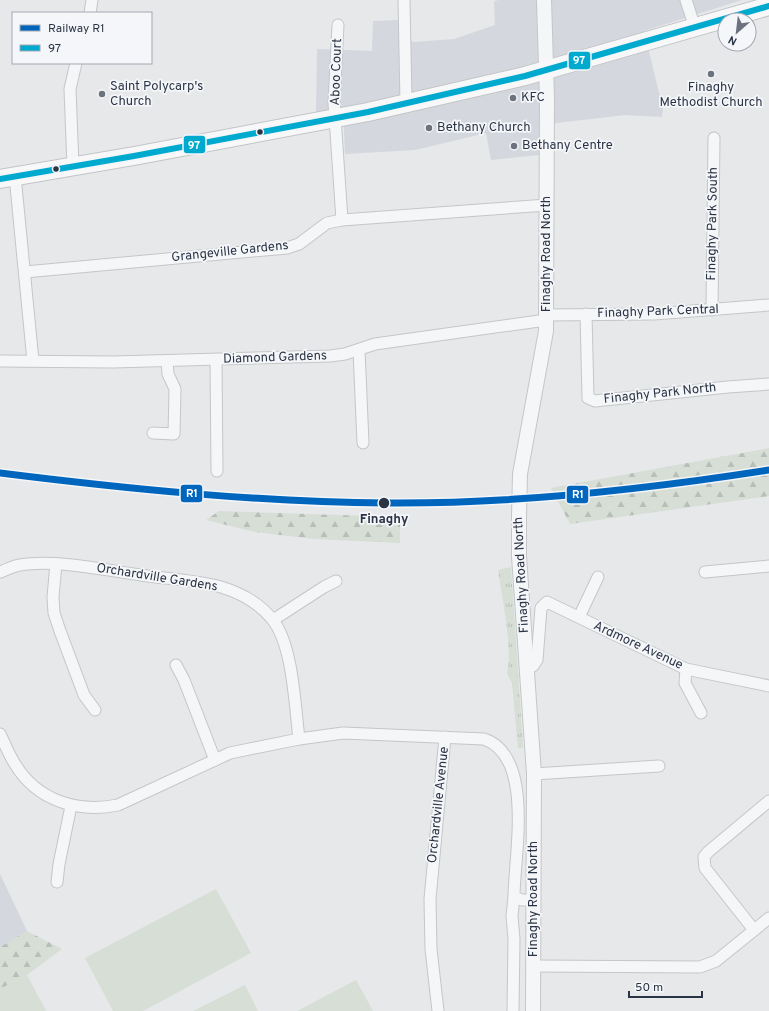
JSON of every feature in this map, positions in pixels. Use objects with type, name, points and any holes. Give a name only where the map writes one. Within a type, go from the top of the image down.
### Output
[{"type":"main road","points":[[8,178],[336,118],[406,103],[546,70],[769,6]]},
{"type":"street","points":[[90,12],[92,0]]},
{"type":"street","points":[[404,0],[406,103]]},
{"type":"street","name":"Finaghy Road North","points":[[533,1011],[534,774],[519,556],[520,474],[547,318],[546,70],[544,0]]},
{"type":"street","points":[[686,0],[695,28]]},
{"type":"street","name":"Aboo Court","points":[[338,25],[334,104],[342,220]]},
{"type":"street","points":[[73,166],[70,89],[76,64]]},
{"type":"street","name":"Finaghy Park South","points":[[712,310],[714,138]]},
{"type":"street","points":[[8,178],[25,272],[33,361]]},
{"type":"street","name":"Grangeville Gardens","points":[[25,272],[287,248],[299,244],[327,223],[342,220],[547,205]]},
{"type":"street","name":"Finaghy Park Central","points":[[547,318],[586,314],[654,314],[769,304]]},
{"type":"street","name":"Finaghy Park North","points":[[586,314],[588,398],[595,401],[769,384]]},
{"type":"street","name":"Diamond Gardens","points":[[0,361],[167,361],[330,356],[360,350],[375,344],[547,318]]},
{"type":"street","points":[[360,350],[363,443]]},
{"type":"street","points":[[216,360],[217,470]]},
{"type":"street","points":[[153,433],[174,434],[175,389],[168,374],[167,361]]},
{"type":"street","points":[[56,564],[53,597],[54,613],[84,695],[95,710]]},
{"type":"street","name":"Orchardville Gardens","points":[[0,572],[19,565],[56,564],[221,587],[256,603],[273,620],[284,641],[299,739]]},
{"type":"street","points":[[705,572],[769,566]]},
{"type":"street","name":"Ardmore Avenue","points":[[579,617],[598,577]]},
{"type":"street","points":[[273,620],[324,587],[336,581]]},
{"type":"street","name":"Ardmore Avenue","points":[[526,667],[533,666],[537,660],[543,605],[547,602],[660,658],[686,669],[769,686]]},
{"type":"street","points":[[176,665],[184,680],[215,760]]},
{"type":"street","points":[[686,669],[685,683],[701,713]]},
{"type":"street","points":[[0,734],[14,764],[24,777],[36,788],[60,802],[71,806],[101,808],[118,805],[230,753],[299,739],[343,733],[445,737]]},
{"type":"street","name":"Orchardville Avenue","points":[[438,1011],[432,969],[430,899],[445,737],[474,737],[489,741],[496,745],[508,762],[515,787],[518,812],[512,916],[514,940],[513,1011]]},
{"type":"street","points":[[534,774],[659,766]]},
{"type":"street","points":[[754,930],[705,868],[703,862],[708,852],[769,801]]},
{"type":"street","points":[[57,882],[59,864],[71,806]]},
{"type":"street","points":[[514,897],[522,900],[534,900]]},
{"type":"street","points":[[534,966],[700,967],[716,961],[769,918]]},
{"type":"shaded area","points":[[742,0],[644,31],[663,109],[662,117],[625,115],[540,125],[539,155],[491,160],[486,133],[415,150],[345,154],[343,107],[316,113],[317,49],[372,51],[373,21],[399,20],[399,37],[414,42],[454,39],[495,25],[494,1]]},
{"type":"shaded area","points":[[0,874],[27,931],[0,947]]},
{"type":"green space","points":[[769,448],[769,496],[570,524],[551,488]]},
{"type":"green space","points":[[219,511],[400,517],[400,543],[314,539],[255,532],[206,520]]},
{"type":"green space","points":[[511,567],[522,748],[518,748],[512,683],[507,674],[509,650],[508,636],[498,570]]},
{"type":"green space","points":[[216,889],[251,953],[143,1011],[113,1011],[85,958]]},
{"type":"green space","points":[[27,931],[62,949],[27,975],[0,989],[0,947]]},
{"type":"green space","points":[[27,975],[46,1011],[0,1011],[0,989]]},
{"type":"green space","points":[[356,980],[373,1011],[297,1011]]},
{"type":"green space","points":[[245,985],[258,1011],[193,1011]]},
{"type":"rail line","name":"R1","points":[[0,473],[193,494],[338,502],[435,503],[578,494],[674,484],[769,470]]},
{"type":"transit line","name":"97","points":[[0,179],[134,156],[368,112],[525,76],[769,6]]},
{"type":"place","name":"Finaghy Methodist Church","points":[[711,74]]},
{"type":"place","name":"Saint Polycarp's Church","points":[[102,94]]},
{"type":"place","name":"KFC","points":[[513,98]]},
{"type":"place","name":"Bethany Church","points":[[429,128]]},
{"type":"place","name":"Bethany Centre","points":[[514,146]]},
{"type":"place","name":"Finaghy","points":[[384,503]]}]
